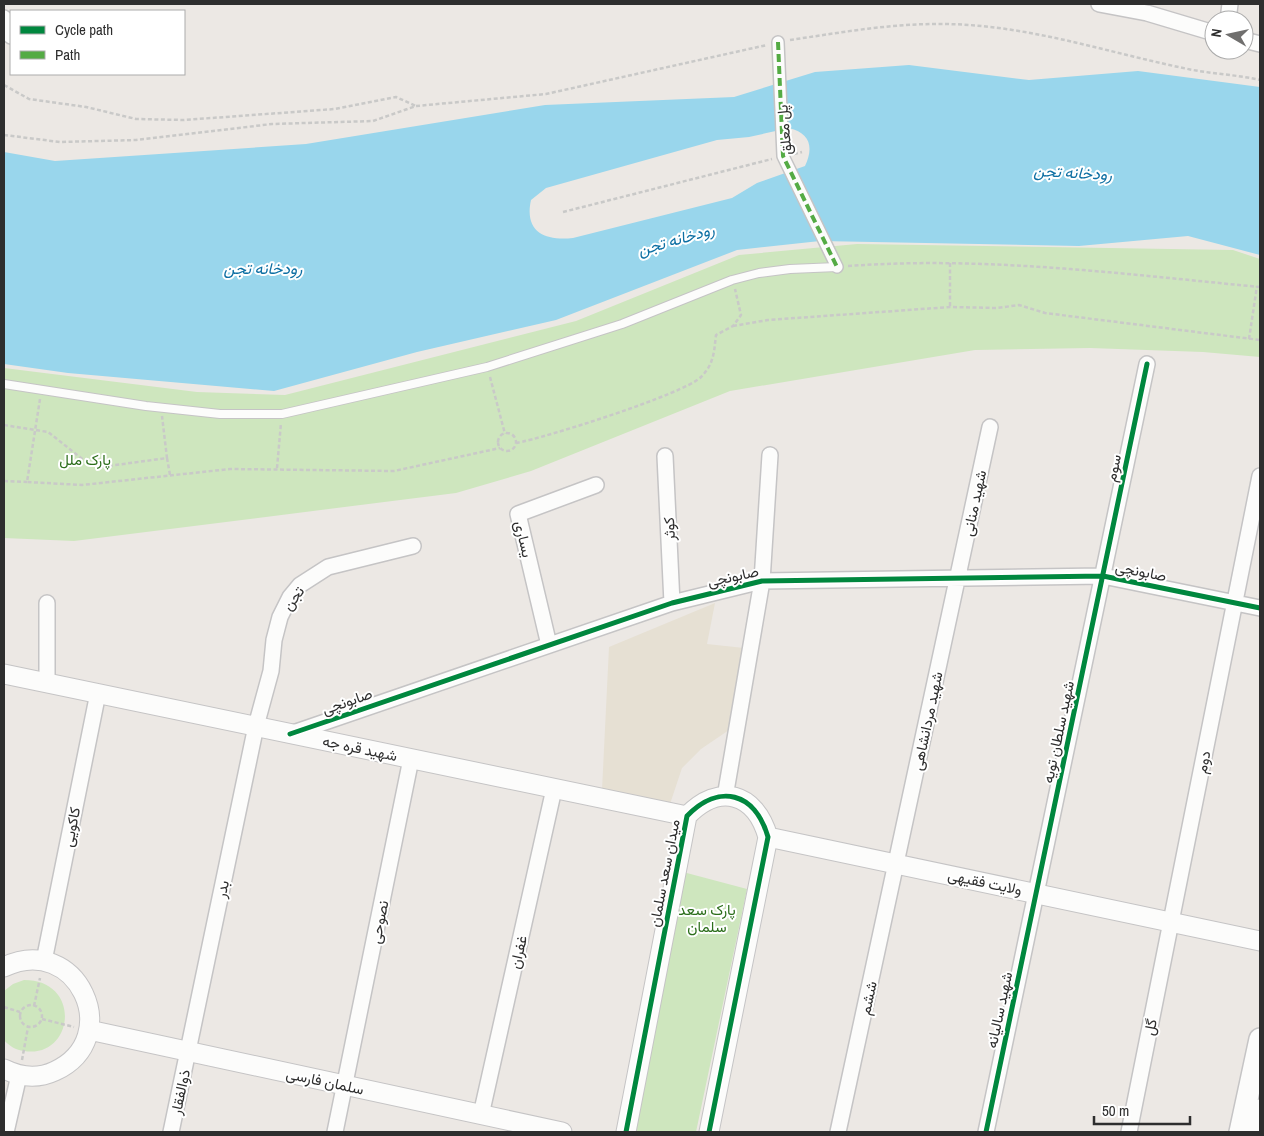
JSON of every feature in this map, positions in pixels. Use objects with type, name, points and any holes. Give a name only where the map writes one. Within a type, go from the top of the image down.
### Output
[{"type":"main road","points":[[1240,1132],[1260,1038]]},
{"type":"main road","points":[[1256,1132],[1260,1110]]},
{"type":"street","points":[[1099,4],[1148,8],[1204,28]]},
{"type":"street","points":[[4,18],[10,33]]},
{"type":"street","name":"پل معلق","points":[[778,42],[783,156],[837,267]]},
{"type":"street","name":"سوم","points":[[1103,576],[1147,364]]},
{"type":"street","name":"شهید منانی","points":[[958,578],[990,427]]},
{"type":"street","points":[[725,797],[762,581],[770,455]]},
{"type":"street","name":"کوثر","points":[[665,456],[672,603]]},
{"type":"street","name":"دوم","points":[[1171,921],[1260,476]]},
{"type":"street","name":"یساری","points":[[549,645],[518,514],[596,486]]},
{"type":"street","name":"تجن","points":[[256,726],[270,671],[274,640],[280,617],[290,597],[300,585],[328,568],[413,546]]},
{"type":"street","name":"صابونچی","points":[[290,734],[672,603],[762,581],[1103,576],[1260,608]]},
{"type":"street","name":"شهید سلطان تویه","points":[[1037,893],[1103,576]]},
{"type":"street","name":"شهید مردانشاهی","points":[[897,864],[958,578]]},
{"type":"street","points":[[47,603],[48,683]]},
{"type":"street","name":"شهید قره جه","points":[[4,674],[687,816]]},
{"type":"street","name":"کاکویی","points":[[44,960],[98,693]]},
{"type":"street","name":"بدر","points":[[188,1052],[256,726]]},
{"type":"street","name":"نصوحی","points":[[336,1132],[411,759]]},
{"type":"street","name":"غفران","points":[[481,1115],[554,788]]},
{"type":"street","name":"میدان سعد سلمان","points":[[626,1132],[687,816],[700,803],[717,796],[735,797],[751,805],[763,819],[768,837]]},
{"type":"street","points":[[709,1132],[768,837]]},
{"type":"street","name":"ولایت فقیهی","points":[[768,837],[1260,941]]},
{"type":"street","name":"ششم","points":[[838,1132],[897,864]]},
{"type":"street","name":"شهید سالیانه","points":[[986,1132],[1037,893]]},
{"type":"street","name":"گل","points":[[1129,1132],[1171,921]]},
{"type":"street","points":[[4,967],[29,959],[44,960],[58,966],[71,974],[80,986],[87,1000],[90,1015],[83,1045],[75,1057],[63,1067],[49,1074],[34,1076],[11,1072],[6,1132]]},
{"type":"street","name":"سلمان فارسی","points":[[88,1030],[562,1132]]},
{"type":"street","name":"ذوالفقار","points":[[171,1132],[188,1052]]},
{"type":"lane","points":[[4,384],[161,408],[220,414],[282,414],[487,367],[622,324],[732,280],[766,272],[837,267]]},
{"type":"path","points":[[4,135],[60,142],[136,140],[272,124],[373,122],[416,106],[546,94],[778,42],[882,26],[937,24],[995,28],[1064,38],[1194,70],[1260,80]]},
{"type":"path","points":[[4,84],[29,99],[86,107],[136,119],[184,120],[335,109],[396,97],[416,106]]},
{"type":"path","points":[[563,212],[783,156]]},
{"type":"path","points":[[837,267],[950,263],[999,264],[1259,287],[1249,338]]},
{"type":"path","points":[[950,263],[950,307]]},
{"type":"path","points":[[732,280],[742,315],[733,326]]},
{"type":"path","points":[[4,481],[82,485],[230,469],[277,468],[394,471],[500,448],[505,451],[511,451],[516,443],[645,402],[700,378],[714,360],[716,335],[733,326],[768,320],[950,307],[997,308],[1019,305],[1045,313],[1260,340]]},
{"type":"path","points":[[487,367],[505,434]]},
{"type":"path","points":[[27,482],[42,389]]},
{"type":"path","points":[[161,408],[170,475]]},
{"type":"path","points":[[277,468],[282,414]]},
{"type":"path","points":[[4,425],[48,432],[90,464],[101,467],[167,458]]},
{"type":"path","points":[[500,448],[498,440],[505,434],[513,435],[516,443]]},
{"type":"path","points":[[34,1006],[44,960]]},
{"type":"path","points":[[24,1006],[34,1006],[41,1011],[42,1019],[38,1025],[28,1027],[21,1023],[20,1012],[24,1006]]},
{"type":"path","points":[[4,1007],[20,1012]]},
{"type":"path","points":[[42,1019],[88,1030]]},
{"type":"path","points":[[11,1072],[28,1027]]},
{"type":"shaded area","points":[[715,603],[707,644],[744,648],[729,730],[701,749],[682,768],[670,804],[602,790],[609,647]]},
{"type":"green space","name":"پارک ملل","points":[[857,244],[1233,250],[1260,259],[1260,357],[1203,352],[1090,348],[975,350],[730,391],[531,471],[456,493],[74,541],[4,538],[4,368],[197,392],[285,395],[576,321],[739,255]]},
{"type":"green space","name":"پارک سعد سلمان","points":[[683,872],[747,889],[696,1132],[633,1132]]},
{"type":"green space","points":[[24,980],[43,983],[56,992],[63,1005],[65,1019],[62,1032],[53,1043],[41,1050],[18,1050],[4,1040],[4,991],[13,984]]},
{"type":"water","name":"رودخانه تجن","points":[[909,65],[1029,80],[1138,71],[1260,87],[1260,255],[1188,236],[1079,246],[820,241],[737,250],[556,320],[417,352],[274,391],[68,373],[4,364],[4,152],[55,161],[306,144],[545,105],[734,97],[815,72]],"holes":[[[789,128],[802,133],[808,142],[809,153],[805,166],[757,183],[732,198],[573,238],[563,239],[546,236],[534,227],[531,220],[531,200],[546,188],[717,140],[749,137]]]},
{"type":"marked path","points":[[778,42],[783,156],[837,267]]},
{"type":"cycle path","points":[[986,1132],[1147,364]]},
{"type":"cycle path","points":[[290,734],[672,603],[762,581],[1103,576],[1260,608]]},
{"type":"cycle path","points":[[626,1132],[687,816],[711,799],[723,796],[735,797],[745,802],[754,810],[762,822],[768,837],[709,1132]]}]
